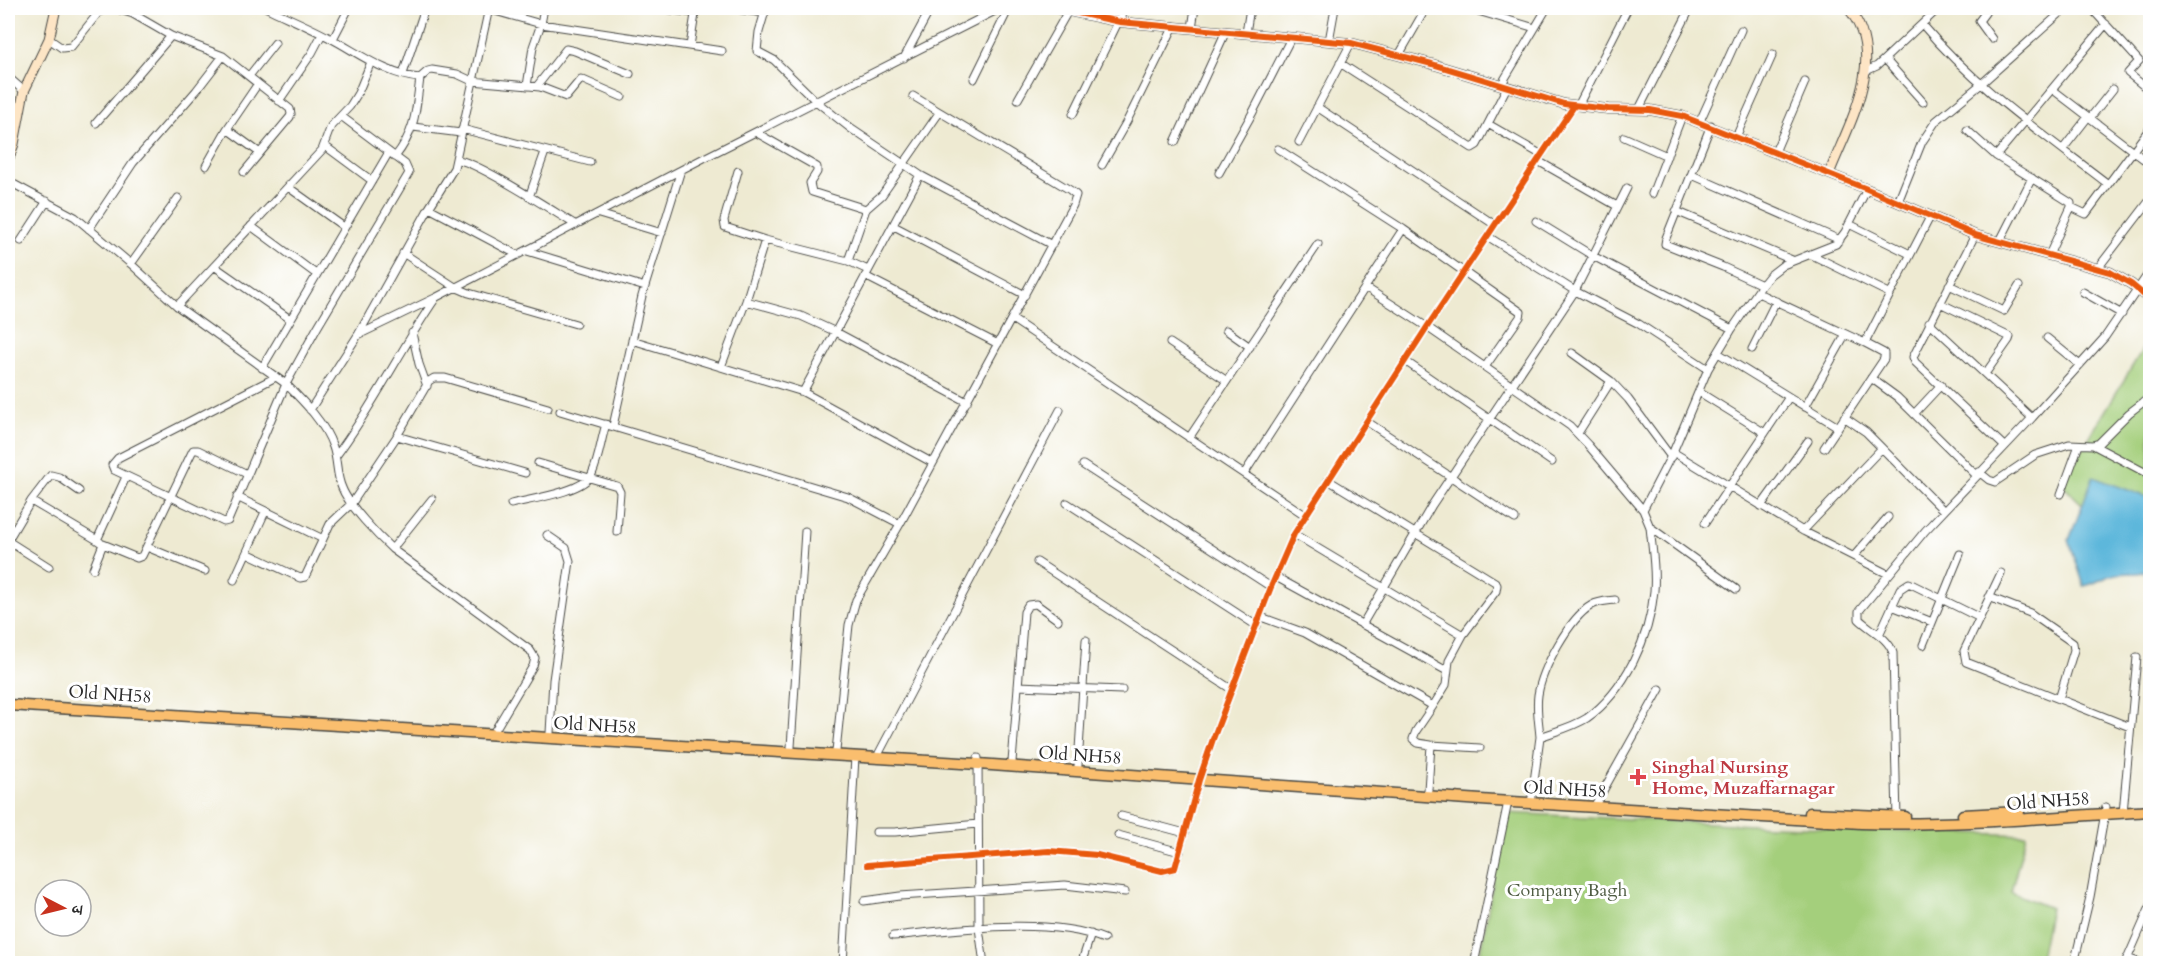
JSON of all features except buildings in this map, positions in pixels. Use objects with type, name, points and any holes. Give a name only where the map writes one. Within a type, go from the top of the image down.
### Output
[{"type":"main road","name":"Old NH58","points":[[8,698],[855,758],[1077,765],[1200,777]]},
{"type":"main road","name":"Old NH58","points":[[8,705],[495,733],[550,733],[791,747],[1531,800],[1897,821],[2150,808]]},
{"type":"main road","name":"Old NH58","points":[[1434,793],[1508,802],[1531,800]]},
{"type":"street","points":[[8,160],[11,136],[24,91],[49,39],[56,8]]},
{"type":"street","points":[[49,39],[62,48],[71,47],[99,12],[105,8]]},
{"type":"street","points":[[114,8],[133,14],[171,36],[223,56],[290,109],[291,114],[244,172]]},
{"type":"street","points":[[267,8],[333,39],[370,62],[420,78]]},
{"type":"street","points":[[333,39],[349,8]]},
{"type":"street","points":[[404,74],[425,8]]},
{"type":"street","points":[[309,410],[358,335],[457,160],[488,8],[541,24],[722,51]]},
{"type":"street","points":[[527,86],[533,47],[544,8]]},
{"type":"street","points":[[657,8],[695,10],[690,46]]},
{"type":"street","points":[[728,8],[766,10],[759,32],[757,51],[774,60],[817,102],[850,128],[920,176],[1052,245]]},
{"type":"street","points":[[904,58],[931,8]]},
{"type":"street","points":[[358,335],[435,298],[1001,8]]},
{"type":"street","points":[[974,79],[1009,8]]},
{"type":"street","points":[[1055,8],[1120,22],[1351,43],[1576,106],[1639,109],[1682,116],[1711,125],[1975,235],[2098,268],[2120,277],[2151,300]]},
{"type":"street","points":[[1073,114],[1125,8]]},
{"type":"street","points":[[1192,28],[1195,8]]},
{"type":"street","points":[[1246,33],[1250,8]]},
{"type":"street","points":[[1329,41],[1335,8]]},
{"type":"street","points":[[1399,55],[1426,8]]},
{"type":"street","points":[[1468,8],[1535,28]]},
{"type":"street","points":[[1340,63],[1469,147],[1475,147],[1488,124],[1504,86],[1547,8]]},
{"type":"street","points":[[867,865],[1049,851],[1076,852],[1167,871],[1175,868],[1200,777],[1231,689],[1294,534],[1427,327],[1576,106],[1628,8]]},
{"type":"street","points":[[1829,174],[1854,111],[1866,71],[1865,39],[1851,11],[1863,8]]},
{"type":"street","points":[[1866,71],[1877,66],[1939,8]]},
{"type":"street","points":[[1980,8],[1985,13],[1979,21],[1992,39]]},
{"type":"street","points":[[1898,202],[1929,129],[2064,8]]},
{"type":"street","points":[[2091,8],[2139,61],[2129,74],[2150,91]]},
{"type":"street","points":[[1018,99],[1068,11]]},
{"type":"street","points":[[1639,109],[1688,13]]},
{"type":"street","points":[[1922,24],[1980,85],[2108,184]]},
{"type":"street","points":[[1996,156],[2106,24]]},
{"type":"street","points":[[1101,165],[1127,121],[1174,26]]},
{"type":"street","points":[[1700,122],[1742,30]]},
{"type":"street","points":[[1175,142],[1226,32]]},
{"type":"street","points":[[279,101],[322,34]]},
{"type":"street","points":[[96,123],[171,36]]},
{"type":"street","points":[[1219,173],[1291,38]]},
{"type":"street","points":[[249,76],[275,43]]},
{"type":"street","points":[[1299,142],[1351,43]]},
{"type":"street","points":[[537,87],[566,49],[630,74]]},
{"type":"street","points":[[1736,137],[1773,54]]},
{"type":"street","points":[[89,229],[133,163],[196,91],[223,56]]},
{"type":"street","points":[[1885,59],[1923,102]]},
{"type":"street","points":[[177,306],[326,146],[331,126],[358,93],[370,62]]},
{"type":"street","points":[[262,368],[371,180],[392,154],[406,142],[413,127],[420,78],[428,71],[458,74],[472,81],[537,87],[566,97],[581,79],[622,97]]},
{"type":"street","points":[[8,77],[24,91]]},
{"type":"street","points":[[1775,152],[1805,82]]},
{"type":"street","points":[[206,166],[227,129],[257,85]]},
{"type":"street","points":[[2052,89],[2151,164]]},
{"type":"street","points":[[2063,149],[2113,89]]},
{"type":"street","points":[[837,751],[852,612],[856,600],[967,402],[1073,206],[1076,195],[913,96]]},
{"type":"street","points":[[1317,107],[1495,225]]},
{"type":"street","points":[[849,261],[866,209],[882,195],[939,113]]},
{"type":"street","points":[[276,377],[118,458],[114,461],[112,468],[126,477],[226,522],[286,384],[345,279],[409,173],[407,167],[392,154],[340,116]]},
{"type":"street","points":[[1652,194],[1682,116]]},
{"type":"street","points":[[1488,124],[1617,206]]},
{"type":"street","points":[[1711,125],[1665,244],[1762,285]]},
{"type":"street","points":[[413,127],[462,131],[590,162]]},
{"type":"street","points":[[2071,207],[2086,214],[2151,128]]},
{"type":"street","points":[[227,129],[260,153]]},
{"type":"street","points":[[1967,130],[1996,156],[2070,201],[2071,207],[2049,255]]},
{"type":"street","points":[[757,133],[817,167],[817,172],[810,183],[812,192],[866,209]]},
{"type":"street","points":[[1624,137],[1667,156]]},
{"type":"street","points":[[326,146],[371,180]]},
{"type":"street","points":[[1278,149],[1403,229],[1521,312],[1520,317],[1485,367]]},
{"type":"street","points":[[529,197],[545,152]]},
{"type":"street","points":[[457,160],[472,165],[576,225]]},
{"type":"street","points":[[511,504],[574,488],[589,478],[594,469],[609,425],[645,287],[681,170]]},
{"type":"street","points":[[738,171],[724,224],[728,228],[765,240],[849,261],[866,273],[998,344]]},
{"type":"street","points":[[1692,175],[1840,240]]},
{"type":"street","points":[[803,392],[920,176]]},
{"type":"street","points":[[2000,241],[2032,178]]},
{"type":"street","points":[[8,181],[75,217],[177,306],[286,384],[328,435],[336,456],[342,490],[378,536],[392,549],[530,650],[534,655],[533,666],[495,733]]},
{"type":"street","points":[[288,187],[344,226]]},
{"type":"street","points":[[1362,625],[1415,533],[1575,291],[1626,188]]},
{"type":"street","points":[[1643,510],[1672,454],[1708,369],[1732,328],[1762,285],[1776,269],[1792,260],[1831,247],[1840,240],[1867,189]]},
{"type":"street","points":[[131,264],[177,198]]},
{"type":"street","points":[[2098,268],[2151,200]]},
{"type":"street","points":[[21,241],[47,201]]},
{"type":"street","points":[[429,208],[518,255]]},
{"type":"street","points":[[1676,211],[1792,260]]},
{"type":"street","points":[[598,214],[662,233]]},
{"type":"street","points":[[1864,343],[1930,217]]},
{"type":"street","points":[[1536,221],[1593,256],[1732,328]]},
{"type":"street","points":[[1849,224],[1910,254]]},
{"type":"street","points":[[251,226],[316,274]]},
{"type":"street","points":[[894,226],[1025,295]]},
{"type":"street","points":[[1244,474],[1403,229]]},
{"type":"street","points":[[1975,235],[1913,357],[1915,362],[2004,446]]},
{"type":"street","points":[[1487,236],[1575,291],[1625,315],[1708,369]]},
{"type":"street","points":[[721,367],[746,301],[765,240]]},
{"type":"street","points":[[1189,438],[1318,244]]},
{"type":"street","points":[[527,251],[645,287]]},
{"type":"street","points":[[403,254],[455,287],[576,324]]},
{"type":"street","points":[[1812,255],[1889,293]]},
{"type":"street","points":[[214,266],[290,320]]},
{"type":"street","points":[[1897,821],[1893,653],[1891,646],[1861,621],[1857,614],[1888,574],[1977,474],[2080,365],[2122,314],[2151,271]]},
{"type":"street","points":[[1949,285],[2004,310],[2019,286]]},
{"type":"street","points":[[1365,287],[1427,327],[1578,433],[1643,510],[1650,527],[1654,589],[1652,611],[1644,637],[1629,669],[1600,708],[1585,719],[1540,737]]},
{"type":"street","points":[[2083,292],[2122,314]]},
{"type":"street","points":[[1758,293],[1884,353],[1884,359],[1824,448]]},
{"type":"street","points":[[336,456],[356,428],[435,298]]},
{"type":"street","points":[[746,301],[801,316],[836,332],[967,402]]},
{"type":"street","points":[[1752,349],[1776,301]]},
{"type":"street","points":[[1940,303],[2010,337],[1985,374]]},
{"type":"street","points":[[1012,319],[1305,515]]},
{"type":"street","points":[[1929,322],[2032,418]]},
{"type":"street","points":[[1226,330],[1250,346]]},
{"type":"street","points":[[412,333],[427,386]]},
{"type":"street","points":[[1805,407],[1846,334]]},
{"type":"street","points":[[2047,338],[2080,365]]},
{"type":"street","points":[[632,340],[803,392],[933,463]]},
{"type":"street","points":[[1170,343],[1227,381]]},
{"type":"street","points":[[1572,352],[1611,381],[1672,454],[1803,531],[1888,574]]},
{"type":"street","points":[[1718,353],[1838,427]]},
{"type":"street","points":[[1405,362],[1552,462]]},
{"type":"street","points":[[246,553],[303,578],[307,575],[330,524],[352,503],[434,378],[445,378],[548,408]]},
{"type":"street","points":[[1871,378],[1891,393],[1977,474],[1995,482],[2035,455],[2069,444],[2099,443],[2128,413],[2151,397]]},
{"type":"street","points":[[1578,433],[1611,381]]},
{"type":"street","points":[[1914,414],[1941,386]]},
{"type":"street","points":[[1699,392],[1765,433]]},
{"type":"street","points":[[1705,523],[1789,397]]},
{"type":"street","points":[[879,753],[1060,410]]},
{"type":"street","points":[[560,411],[848,496],[900,524]]},
{"type":"street","points":[[1844,417],[1866,432],[1944,511]]},
{"type":"street","points":[[1366,421],[1453,476],[1515,519]]},
{"type":"street","points":[[397,436],[525,473]]},
{"type":"street","points":[[1761,506],[1808,441]]},
{"type":"street","points":[[2061,494],[2079,445]]},
{"type":"street","points":[[2093,445],[2151,475]]},
{"type":"street","points":[[1803,531],[1882,448]]},
{"type":"street","points":[[31,501],[100,542],[137,558],[142,556],[147,547],[193,450],[198,450],[247,474]]},
{"type":"street","points":[[538,463],[620,488],[617,532]]},
{"type":"street","points":[[1083,465],[1271,587]]},
{"type":"street","points":[[49,567],[8,540],[31,501],[51,475],[59,477],[79,491]]},
{"type":"street","points":[[93,569],[100,542],[126,477]]},
{"type":"street","points":[[1328,480],[1493,579],[1497,585],[1497,591],[1451,656],[1446,685],[1413,739],[1418,743],[1431,745],[1480,748]]},
{"type":"street","points":[[237,497],[323,539]]},
{"type":"street","points":[[392,549],[432,499]]},
{"type":"street","points":[[1067,503],[1257,626]]},
{"type":"street","points":[[234,580],[265,512]]},
{"type":"street","points":[[1854,556],[1888,517]]},
{"type":"street","points":[[1650,527],[1736,589]]},
{"type":"street","points":[[791,747],[805,531]]},
{"type":"street","points":[[1294,534],[1463,636]]},
{"type":"street","points":[[547,535],[566,548],[570,561],[553,680],[550,733]]},
{"type":"street","points":[[147,547],[205,571]]},
{"type":"street","points":[[1923,645],[1960,554]]},
{"type":"street","points":[[1037,562],[1231,689]]},
{"type":"street","points":[[2001,573],[1964,651],[1966,662],[2130,728]]},
{"type":"street","points":[[1275,578],[1447,671]]},
{"type":"street","points":[[1879,635],[1900,588],[1909,583],[1980,618]]},
{"type":"street","points":[[1989,597],[2030,613],[2073,643],[2074,650],[2059,699]]},
{"type":"street","points":[[1531,800],[1540,737],[1537,704],[1546,667],[1572,623],[1583,612],[1593,604],[1615,600]]},
{"type":"street","points":[[1012,762],[1017,686],[1026,608],[1028,605],[1036,604],[1058,620]]},
{"type":"street","points":[[1892,606],[1932,622]]},
{"type":"street","points":[[1261,617],[1305,633],[1433,706]]},
{"type":"street","points":[[1077,765],[1086,640]]},
{"type":"street","points":[[2124,810],[2137,657]]},
{"type":"street","points":[[1017,686],[1122,690]]},
{"type":"street","points":[[1596,804],[1660,689]]},
{"type":"street","points":[[1431,745],[1434,793]]},
{"type":"street","points":[[843,963],[855,758]]},
{"type":"street","points":[[978,761],[979,928],[984,963]]},
{"type":"street","points":[[1474,963],[1508,802]]},
{"type":"street","points":[[2073,963],[2090,897],[2105,811]]},
{"type":"street","points":[[1121,816],[1185,833]]},
{"type":"street","points":[[876,832],[978,824]]},
{"type":"street","points":[[1118,835],[1180,852]]},
{"type":"street","points":[[864,901],[900,896],[1065,885],[1125,892]]},
{"type":"street","points":[[2144,963],[2126,961],[2151,906]]},
{"type":"street","points":[[892,936],[979,928],[1049,928],[1091,934],[1104,939]]},
{"type":"street","points":[[1081,963],[1091,934]]},
{"type":"street","points":[[1004,963],[1039,963]]},
{"type":"green space","points":[[2150,337],[2150,568],[2061,484]]},
{"type":"green space","name":"Company Bagh","points":[[1506,813],[2026,835],[2011,892],[2050,908],[2039,963],[1478,964]]},
{"type":"water","points":[[2093,477],[2147,497],[2150,501],[2150,568],[2139,573],[2113,575],[2084,586],[2069,540]]},
{"type":"cycle path","points":[[1055,8],[1120,22],[1351,43],[1432,64],[1564,104],[1608,109],[1650,110],[1682,116],[1867,189],[1975,235],[2110,272],[2131,284],[2150,300]]},
{"type":"cycle path","points":[[867,865],[1049,851],[1097,855],[1162,871],[1175,868],[1199,780],[1213,739],[1271,587],[1294,534],[1427,327],[1574,106]]},
{"type":"place","name":"Singhal Nursing Home, Muzaffarnagar","points":[[1638,777]]}]
